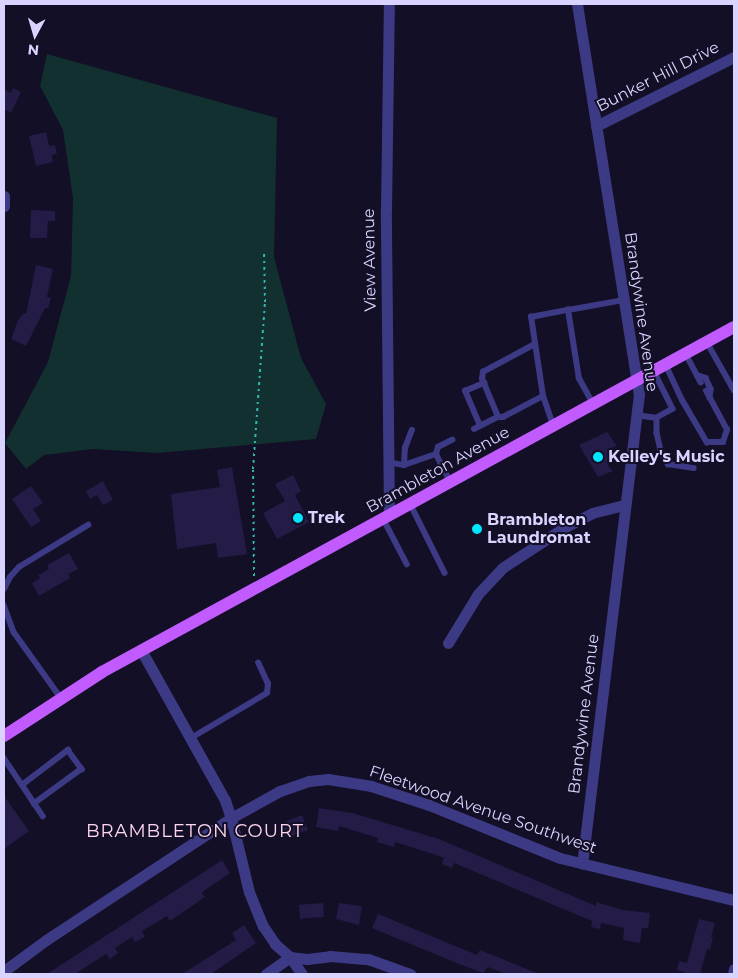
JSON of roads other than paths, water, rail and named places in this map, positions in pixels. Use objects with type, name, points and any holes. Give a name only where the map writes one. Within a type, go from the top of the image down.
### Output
[{"type":"main road","name":"Brambleton Avenue","points":[[4,736],[61,698],[141,650],[734,327]]},
{"type":"street","name":"View Avenue","points":[[386,517],[388,462],[386,191],[389,4]]},
{"type":"street","name":"Brandywine Avenue","points":[[576,4],[638,380],[636,415],[582,864]]},
{"type":"street","name":"Bunker Hill Drive","points":[[596,126],[734,57]]},
{"type":"street","points":[[4,196],[4,206]]},
{"type":"street","points":[[448,643],[478,594],[502,568],[574,522],[592,513],[625,505]]},
{"type":"street","points":[[141,650],[225,800],[255,910],[276,944],[290,957],[302,974]]},
{"type":"street","name":"Fleetwood Avenue Southwest","points":[[4,971],[46,940],[231,818],[298,785],[328,779],[345,780],[371,786],[430,805],[533,848],[582,864],[734,900]]},
{"type":"street","points":[[266,974],[290,957],[299,959],[330,956],[368,958],[410,974]]},
{"type":"street","points":[[733,974],[734,969]]},
{"type":"lane","points":[[553,425],[543,396],[531,317],[624,300]]},
{"type":"lane","points":[[568,310],[579,379],[593,404]]},
{"type":"lane","points":[[707,342],[734,390]]},
{"type":"lane","points":[[498,417],[482,379],[483,372],[535,344]]},
{"type":"lane","points":[[686,354],[701,382]]},
{"type":"lane","points":[[666,365],[683,401],[707,442],[723,442],[728,430],[706,391]]},
{"type":"lane","points":[[636,415],[657,418],[673,409],[654,371]]},
{"type":"lane","points":[[697,375],[706,378],[711,389],[710,398]]},
{"type":"lane","points":[[484,383],[465,392],[477,427],[498,417],[503,417],[543,396]]},
{"type":"lane","points":[[657,418],[657,433],[661,450],[668,464],[694,468]]},
{"type":"lane","points":[[404,465],[405,448],[412,430]]},
{"type":"lane","points":[[450,482],[436,454],[438,447],[452,440]]},
{"type":"lane","points":[[388,462],[404,465],[436,454]]},
{"type":"lane","points":[[410,503],[445,573]]},
{"type":"lane","points":[[386,517],[407,564]]},
{"type":"lane","points":[[4,589],[10,577],[19,567],[88,525]]},
{"type":"lane","points":[[4,605],[14,632],[61,698]]},
{"type":"lane","points":[[191,738],[267,693],[268,684],[258,664]]},
{"type":"lane","points":[[22,785],[68,750],[82,769],[34,804]]},
{"type":"lane","points":[[4,758],[43,816]]},
{"type":"place","name":"Kelley's Music","points":[[598,457]]},
{"type":"place","name":"Trek","points":[[298,518]]},
{"type":"place","name":"Brambleton Laundromat","points":[[477,529]]},
{"type":"district","name":"BRAMBLETON COURT","points":[[195,831]]}]
